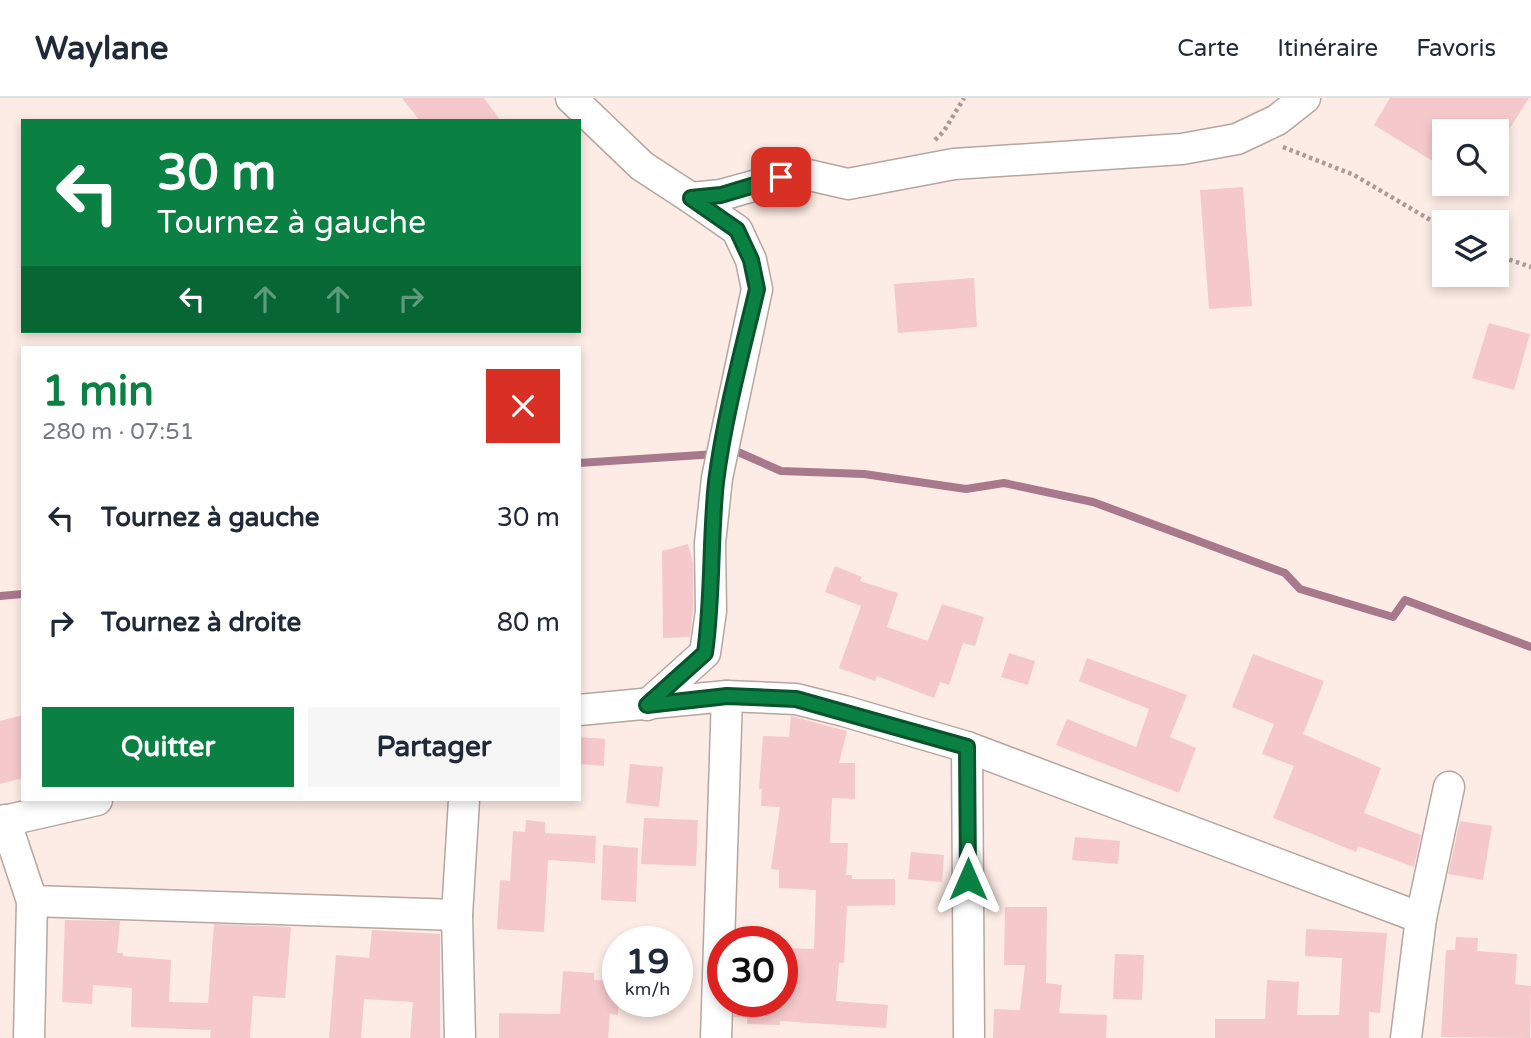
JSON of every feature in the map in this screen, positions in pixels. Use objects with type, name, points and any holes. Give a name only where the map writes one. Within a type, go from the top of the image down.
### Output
[{"type":"street","points":[[572,98],[642,166],[737,230],[751,260],[757,289],[717,478],[710,543],[711,611],[705,653],[647,705]]},
{"type":"street","points":[[691,198],[721,195],[800,173],[848,184],[954,164],[1182,149],[1237,139],[1277,120],[1305,98]]},
{"type":"street","points":[[716,1038],[727,696]]},
{"type":"street","points":[[581,710],[727,696],[796,699],[967,747],[1421,918]]},
{"type":"street","points":[[967,747],[969,1038]]},
{"type":"street","points":[[1406,1038],[1421,918],[1449,787]]},
{"type":"street","points":[[29,1038],[32,901],[2,821],[92,801]]},
{"type":"street","points":[[460,1038],[457,915],[464,801]]},
{"type":"street","points":[[32,901],[457,915]]},
{"type":"path","points":[[1237,139],[1281,147],[1354,175],[1432,221]]},
{"type":"path","points":[[1509,259],[1531,267]]},
{"type":"building","points":[[402,98],[484,98],[500,119],[418,119]]},
{"type":"building","points":[[1390,98],[1529,98],[1509,129],[1509,119],[1432,119],[1432,161],[1374,125]]},
{"type":"building","points":[[1243,187],[1252,306],[1209,309],[1200,190]]},
{"type":"building","points":[[974,278],[977,327],[898,333],[894,284]]},
{"type":"building","points":[[1489,323],[1530,334],[1514,390],[1472,378]]},
{"type":"building","points":[[688,544],[693,563],[690,637],[663,638],[662,551]]},
{"type":"building","points":[[835,566],[862,577],[860,581],[898,593],[887,627],[928,641],[942,604],[984,617],[975,646],[963,643],[949,685],[940,682],[934,698],[877,676],[875,681],[839,668],[861,606],[825,592]]},
{"type":"building","points":[[1009,653],[1035,661],[1028,685],[1001,677]]},
{"type":"building","points":[[1253,654],[1324,681],[1303,734],[1381,768],[1364,813],[1421,835],[1414,867],[1358,846],[1356,852],[1273,818],[1294,766],[1262,754],[1274,724],[1232,707]]},
{"type":"building","points":[[1087,658],[1187,695],[1170,737],[1196,748],[1179,793],[1056,745],[1067,719],[1136,747],[1149,709],[1079,681]]},
{"type":"building","points":[[21,716],[21,779],[0,784],[0,721]]},
{"type":"building","points":[[791,716],[847,731],[839,763],[855,763],[855,799],[832,798],[830,843],[848,843],[846,875],[852,875],[852,879],[895,879],[895,905],[847,906],[844,963],[839,963],[836,1001],[888,1005],[886,1028],[780,1021],[780,1025],[747,1024],[747,1018],[734,1017],[798,1017],[798,948],[814,949],[816,890],[779,888],[779,870],[771,869],[780,807],[761,806],[762,789],[759,789],[763,736],[789,737]]},
{"type":"building","points":[[581,737],[605,739],[604,766],[581,764]]},
{"type":"building","points":[[630,764],[663,767],[659,807],[626,803]]},
{"type":"building","points":[[644,818],[698,820],[696,866],[641,864]]},
{"type":"building","points":[[526,820],[545,822],[545,833],[596,836],[595,863],[548,860],[544,932],[497,929],[500,880],[510,881],[513,831],[525,832]]},
{"type":"building","points":[[1460,821],[1492,826],[1483,880],[1448,874]]},
{"type":"building","points":[[1075,837],[1120,841],[1118,864],[1072,860]]},
{"type":"building","points":[[603,845],[638,848],[636,902],[601,900]]},
{"type":"building","points":[[911,852],[944,855],[942,882],[908,879]]},
{"type":"building","points":[[1005,907],[1047,907],[1046,983],[1062,985],[1059,1013],[1107,1015],[1106,1038],[993,1038],[994,1009],[1020,1010],[1025,965],[1004,965]]},
{"type":"building","points":[[65,920],[120,921],[117,953],[123,953],[123,956],[171,960],[169,1002],[208,1003],[214,924],[291,927],[285,998],[253,996],[250,1038],[210,1038],[211,1030],[131,1027],[132,988],[93,985],[92,1004],[62,1002]]},
{"type":"building","points":[[1306,929],[1387,933],[1380,1013],[1369,1012],[1369,1038],[1215,1038],[1215,1019],[1265,1019],[1267,980],[1299,982],[1297,1015],[1339,1015],[1342,958],[1305,956]]},
{"type":"building","points":[[372,930],[440,934],[440,1038],[410,1038],[413,1002],[364,999],[361,1038],[329,1038],[336,955],[369,958]]},
{"type":"building","points":[[1456,937],[1478,938],[1477,951],[1517,954],[1515,984],[1531,986],[1530,1038],[1441,1037],[1446,950],[1455,950]]},
{"type":"building","points":[[1115,954],[1144,955],[1142,1000],[1113,999]]},
{"type":"building","points":[[563,971],[594,973],[594,980],[602,980],[602,1017],[610,1017],[608,1038],[499,1038],[499,1013],[560,1014]]},
{"type":"waterway","points":[[729,453],[738,452],[781,471],[864,474],[966,489],[1004,483],[1093,502],[1285,573],[1300,589],[1393,617],[1405,600],[1531,647]]},
{"type":"waterway","points":[[581,463],[716,454]]},
{"type":"waterway","points":[[0,596],[21,594]]},
{"type":"route","points":[[781,177],[721,195],[691,198],[737,230],[751,260],[757,289],[717,478],[710,543],[711,611],[705,653],[647,705],[727,696],[796,699],[967,747],[968,879]]}]
